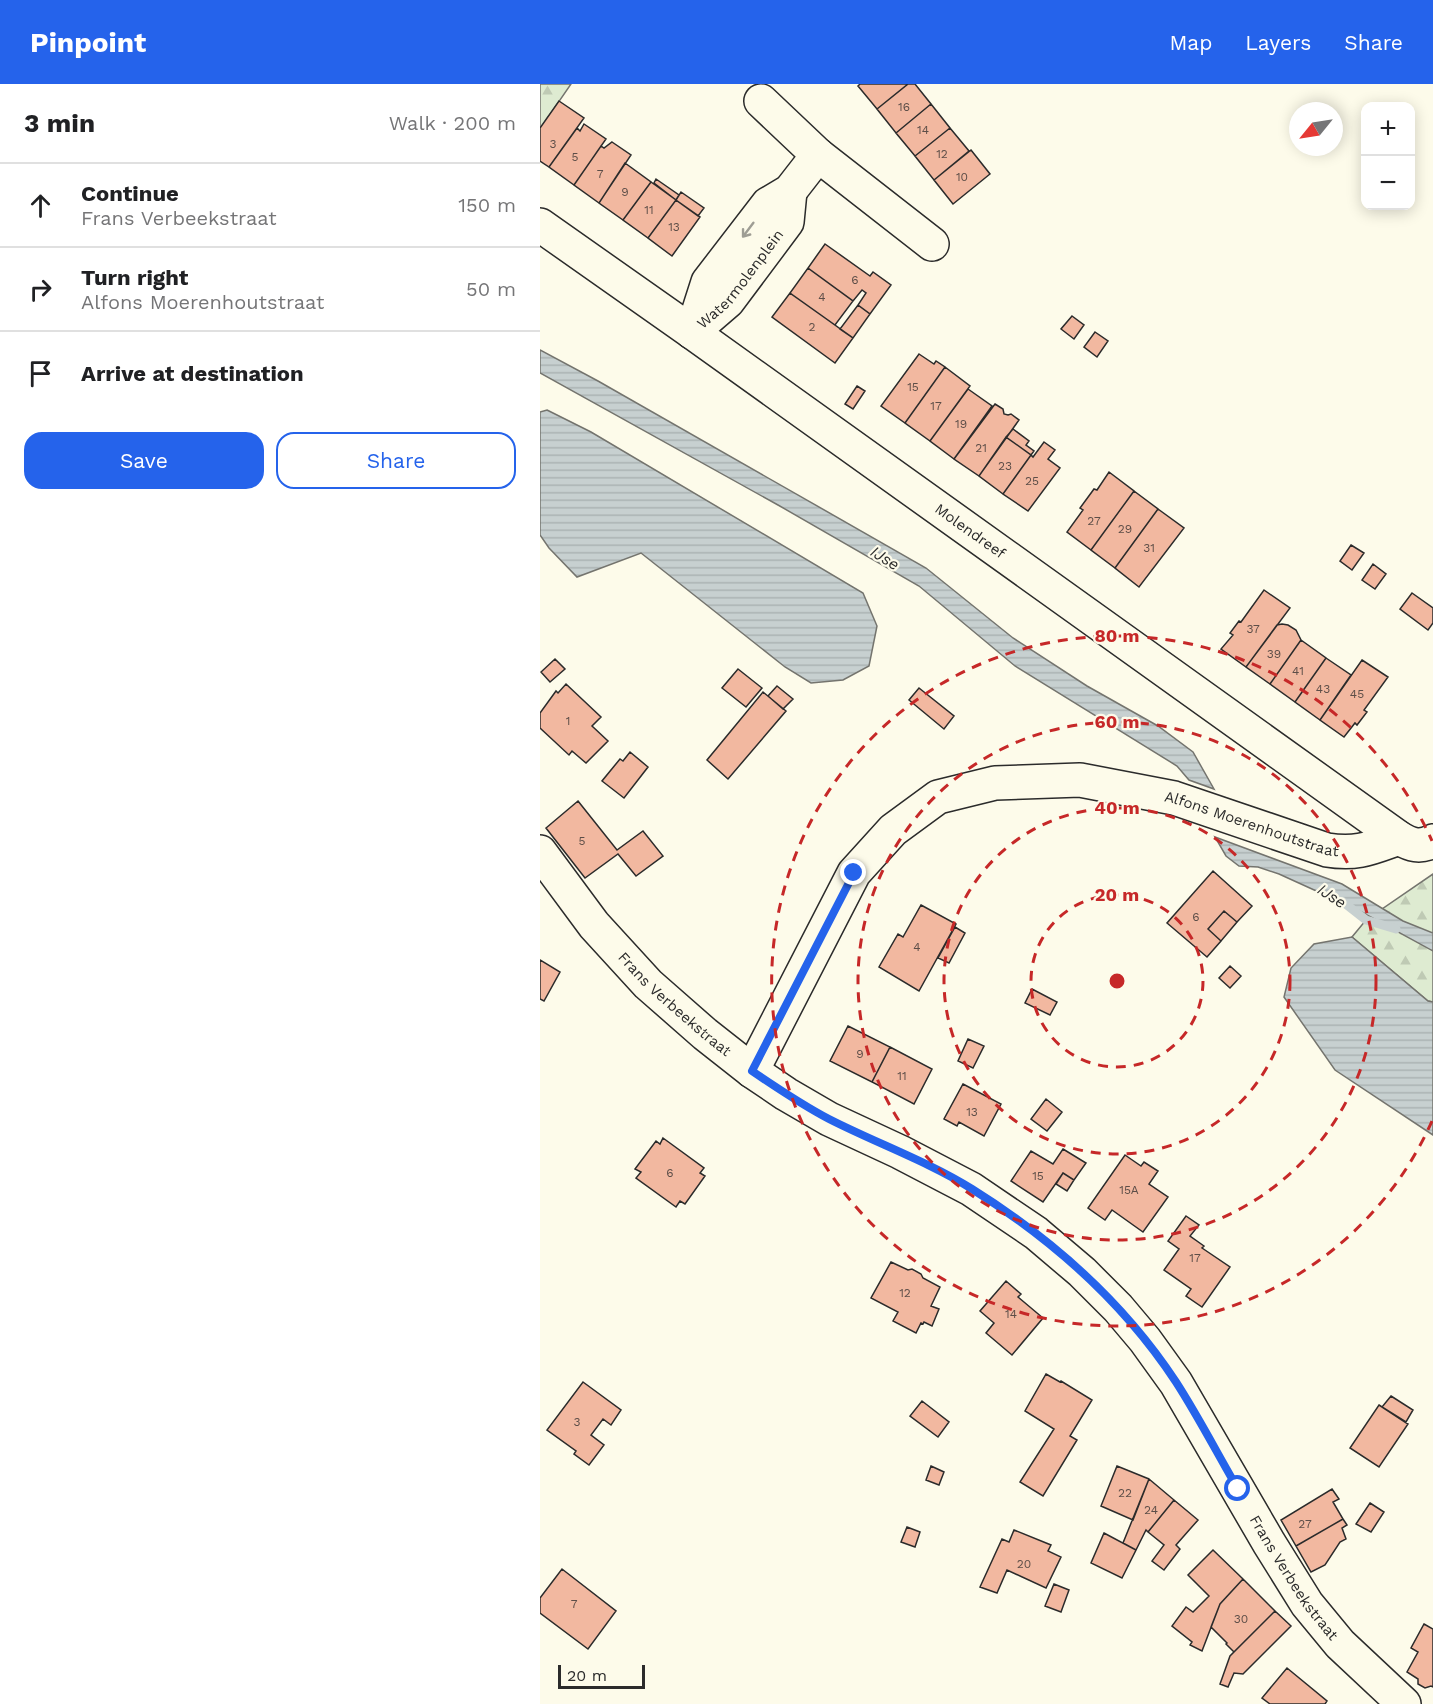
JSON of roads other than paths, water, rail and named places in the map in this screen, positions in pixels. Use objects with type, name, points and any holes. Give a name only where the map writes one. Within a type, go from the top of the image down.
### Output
[{"type":"street","points":[[761,101],[818,154],[932,244]]},
{"type":"street","name":"Watermolenplein","points":[[692,332],[708,282],[768,204],[790,191],[818,154]]},
{"type":"street","name":"Molendreef","points":[[540,225],[1399,838]]},
{"type":"street","name":"Alfons Moerenhoutstraat","points":[[752,1071],[854,873],[893,830],[938,797],[995,783],[1080,780],[1174,798],[1327,850],[1361,851],[1399,838],[1411,845],[1419,846],[1433,841]]},
{"type":"street","name":"Frans Verbeekstraat","points":[[540,852],[594,925],[648,984],[752,1071],[829,1119],[971,1189],[1036,1233],[1082,1272],[1139,1332],[1176,1383],[1269,1544],[1307,1604],[1340,1644],[1404,1704]]},
{"type":"water","points":[[540,350],[926,568],[1013,638],[1087,686],[1158,726],[1193,752],[1214,789],[1189,780],[1177,766],[1015,666],[919,586],[540,373]]},
{"type":"water","points":[[547,410],[591,432],[863,593],[877,626],[869,666],[843,680],[811,683],[785,667],[641,553],[577,577],[549,548],[540,535],[540,412]]},
{"type":"water","points":[[1215,837],[1342,884],[1403,921],[1433,933],[1433,951],[1356,909],[1279,874],[1258,867],[1239,866],[1226,856]]},
{"type":"water","points":[[1352,937],[1428,1001],[1433,1002],[1433,1135],[1335,1070],[1284,997],[1291,968],[1314,944]]},
{"type":"waterway","name":"IJse","points":[[1338,898],[1366,920],[1396,929]]}]
